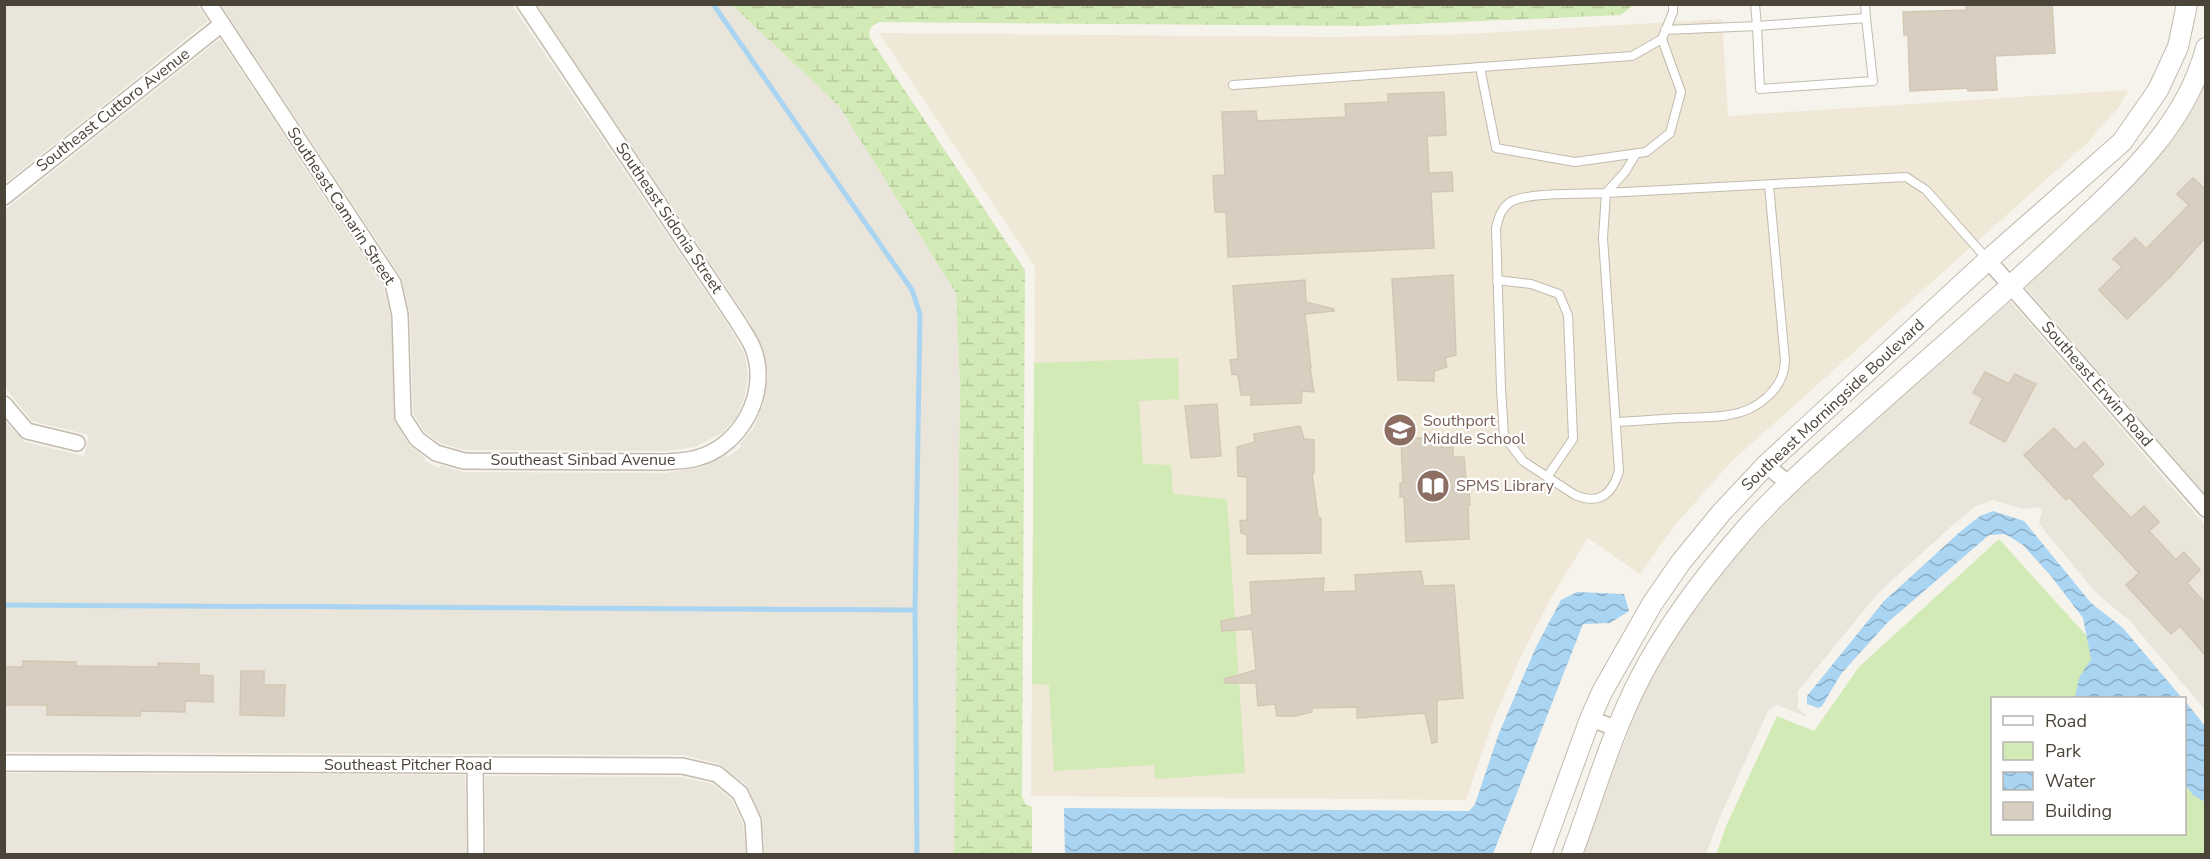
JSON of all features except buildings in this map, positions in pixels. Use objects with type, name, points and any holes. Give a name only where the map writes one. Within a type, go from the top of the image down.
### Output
[{"type":"street","name":"Southeast Camarin Street","points":[[209,4],[393,283],[400,315],[403,417],[417,439],[436,453]]},
{"type":"street","name":"Southeast Sidonia Street","points":[[525,4],[738,322],[754,351],[758,377],[754,403],[744,424],[728,442]]},
{"type":"street","name":"Southeast Morningside Boulevard","points":[[1540,855],[1590,719],[1627,645],[1652,604],[1682,562],[1714,521],[1766,465],[1988,260],[2122,142],[2158,90],[2178,47],[2187,4]]},
{"type":"street","name":"Southeast Cuttoro Avenue","points":[[4,197],[222,24]]},
{"type":"street","name":"Southeast Morningside Boulevard","points":[[1572,855],[1600,774],[1640,679],[1682,608],[1743,532],[1789,484],[2011,286],[2129,175],[2160,139],[2187,97],[2205,48]]},
{"type":"street","name":"Southeast Erwin Road","points":[[1988,260],[2205,509]]},
{"type":"street","points":[[4,404],[27,431],[77,443]]},
{"type":"street","name":"Southeast Sinbad Avenue","points":[[436,453],[464,461],[665,462],[698,458],[728,442]]},
{"type":"street","points":[[1766,465],[1789,484]]},
{"type":"street","points":[[1590,719],[1619,729]]},
{"type":"street","name":"Southeast Pitcher Road","points":[[4,763],[682,766],[717,774],[740,793],[753,821],[756,855]]},
{"type":"street","points":[[475,765],[476,855]]},
{"type":"lane","points":[[1480,67],[1496,148],[1575,162],[1646,152],[1670,133],[1681,92],[1662,39],[1673,12],[1673,4]]},
{"type":"lane","points":[[1755,4],[1760,89],[1873,81],[1865,4]]},
{"type":"lane","points":[[1665,30],[1866,18]]},
{"type":"lane","points":[[1233,85],[1632,56],[1662,39]]},
{"type":"lane","points":[[1636,154],[1625,172],[1606,193],[1603,238],[1619,471],[1615,483],[1603,496],[1594,500],[1584,499],[1523,461],[1504,436],[1496,228],[1500,213],[1510,202],[1523,197],[1606,193],[1769,185],[1906,177],[1926,190],[1988,260]]},
{"type":"lane","points":[[1616,422],[1729,415],[1749,410],[1760,403],[1780,382],[1785,361],[1769,185]]},
{"type":"lane","points":[[1497,280],[1531,284],[1559,294],[1568,315],[1573,439],[1547,477]]},
{"type":"shaded area","points":[[5,4],[197,5],[208,21],[5,183]]},
{"type":"shaded area","points":[[221,5],[512,5],[730,328],[745,355],[748,377],[744,399],[736,418],[722,433],[695,447],[665,451],[465,450],[440,443],[424,431],[413,413],[410,315],[401,277]]},
{"type":"shaded area","points":[[537,5],[732,5],[839,106],[956,293],[960,387],[954,854],[765,854],[762,820],[746,784],[719,764],[682,755],[5,752],[4,420],[25,442],[84,456],[89,435],[32,421],[5,388],[5,210],[220,39],[384,288],[391,317],[394,418],[409,445],[425,458],[425,461],[439,468],[440,465],[464,472],[665,473],[702,467],[726,455],[728,457],[741,447],[740,444],[753,429],[763,405],[768,375],[762,345],[746,316]]},
{"type":"shaded area","name":"Southport Middle School","points":[[1722,19],[1728,116],[2128,90],[2119,107],[2087,143],[1731,462],[1675,525],[1640,574],[1588,538],[1552,596],[1520,658],[1493,721],[1466,800],[1031,796],[1035,267],[879,33],[1337,37],[1468,34]]},
{"type":"shaded area","points":[[2205,77],[2205,494],[2025,287],[2136,182],[2168,145],[2196,102]]},
{"type":"shaded area","points":[[2010,301],[2205,525],[2205,710],[2130,621],[2098,595],[2039,524],[2042,511],[2040,507],[2022,509],[1993,500],[1976,506],[1878,593],[1798,691],[1798,708],[1805,716],[1777,705],[1768,711],[1719,819],[1706,854],[1582,854],[1609,778],[1648,684],[1689,614],[1750,540],[1796,491]]},
{"type":"shaded area","points":[[5,773],[465,775],[467,854],[5,854]]},
{"type":"shaded area","points":[[485,776],[681,777],[713,784],[732,800],[743,824],[746,854],[486,854]]},
{"type":"green space","points":[[732,5],[1633,5],[1621,15],[1365,26],[879,22],[871,27],[869,33],[871,40],[1025,270],[1022,796],[1026,805],[1032,807],[1032,854],[954,854],[960,387],[956,293],[839,106]]},
{"type":"green space","points":[[1178,358],[1179,399],[1139,401],[1143,464],[1171,465],[1173,494],[1227,499],[1245,773],[1155,779],[1154,765],[1054,771],[1049,685],[1032,684],[1034,363]]},
{"type":"green space","points":[[1999,539],[2142,697],[1991,697],[1991,835],[2186,835],[2186,745],[2205,767],[2205,854],[1716,854],[1727,824],[1777,716],[1814,731],[1859,667]]},
{"type":"water","points":[[1993,511],[2024,521],[2091,603],[2123,628],[2181,697],[2075,697],[2079,678],[2091,659],[2083,618],[2051,576],[2023,545],[2005,534],[1989,535],[1887,623],[1841,674],[1822,706],[1818,708],[1807,704],[1807,696],[1884,601],[1980,516]]},
{"type":"water","points":[[1577,592],[1624,594],[1629,611],[1610,623],[1583,624],[1493,854],[1065,854],[1064,808],[1469,811],[1475,804],[1499,733],[1536,647],[1561,600]]},
{"type":"water","points":[[2186,702],[2205,726],[2205,802],[2193,795],[2186,785]]},
{"type":"waterway","points":[[713,4],[912,290],[920,314],[915,610],[917,854]]},
{"type":"waterway","points":[[4,605],[915,610]]},
{"type":"place","name":"Southport Middle School","points":[[1400,430]]},
{"type":"place","name":"SPMS Library","points":[[1433,486]]}]
